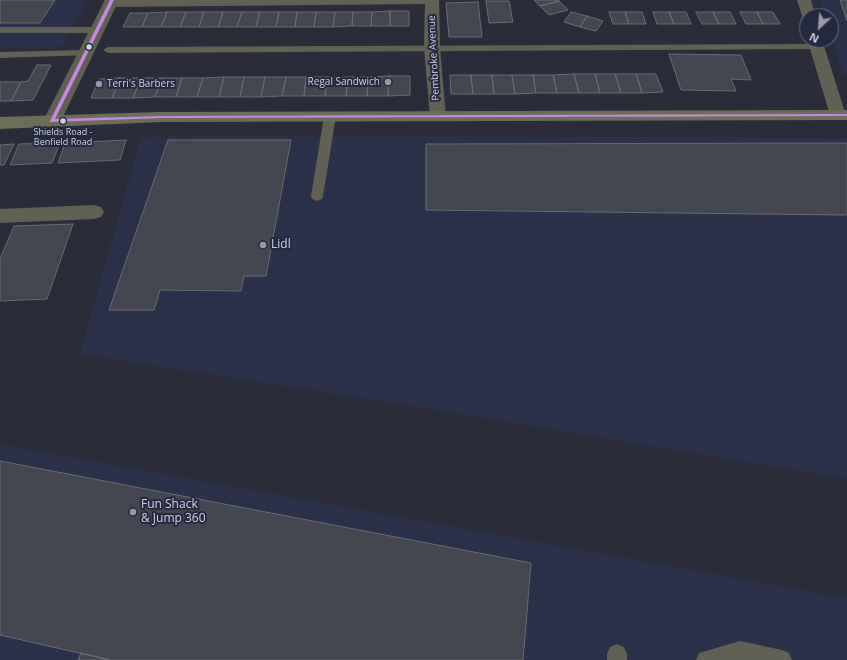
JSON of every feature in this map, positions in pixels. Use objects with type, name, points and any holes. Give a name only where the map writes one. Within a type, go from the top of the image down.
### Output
[{"type":"main road","points":[[0,123],[161,117],[843,115]]},
{"type":"street","points":[[52,121],[111,2],[432,0]]},
{"type":"street","name":"Pembroke Avenue","points":[[432,0],[432,48],[438,116]]},
{"type":"street","points":[[817,48],[843,115]]},
{"type":"street","points":[[0,216],[94,212]]},
{"type":"lane","points":[[0,30],[97,30]]},
{"type":"lane","points":[[108,50],[799,44]]},
{"type":"lane","points":[[0,55],[85,53]]},
{"type":"lane","points":[[317,196],[330,116]]},
{"type":"lane","points":[[706,660],[740,651],[782,660]]},
{"type":"shaded area","points":[[0,0],[88,0],[62,47],[0,47]]},
{"type":"shaded area","points":[[821,0],[847,0],[847,75],[842,72],[835,48],[839,48],[839,8],[824,8]]},
{"type":"shaded area","points":[[418,136],[847,138],[847,479],[413,406],[80,354],[141,137]]},
{"type":"shaded area","name":"Fun Shack & Jump 360","points":[[0,444],[847,598],[847,660],[0,660]]},
{"type":"building","points":[[0,0],[55,0],[40,23],[0,23]]},
{"type":"building","points":[[534,0],[558,0],[559,1],[540,6]]},
{"type":"building","points":[[840,0],[847,0],[847,21]]},
{"type":"building","points":[[486,1],[509,1],[513,22],[489,23]]},
{"type":"building","points":[[559,1],[568,10],[549,15],[540,6]]},
{"type":"building","points":[[478,2],[482,37],[449,37],[446,3]]},
{"type":"building","points":[[390,11],[409,11],[409,26],[390,26]]},
{"type":"building","points":[[390,11],[390,26],[371,26],[372,12]]},
{"type":"building","points":[[167,12],[161,27],[142,27],[148,13]]},
{"type":"building","points":[[167,12],[186,12],[180,27],[161,27]]},
{"type":"building","points":[[186,12],[204,12],[199,27],[180,27]]},
{"type":"building","points":[[204,12],[223,12],[218,27],[199,27]]},
{"type":"building","points":[[223,12],[242,12],[237,27],[218,27]]},
{"type":"building","points":[[242,12],[260,12],[256,27],[237,27]]},
{"type":"building","points":[[260,12],[279,12],[276,27],[256,27]]},
{"type":"building","points":[[279,12],[297,12],[295,27],[276,27]]},
{"type":"building","points":[[297,12],[316,12],[314,27],[295,27]]},
{"type":"building","points":[[316,12],[335,12],[333,27],[314,27]]},
{"type":"building","points":[[335,12],[353,12],[352,26],[333,27]]},
{"type":"building","points":[[353,12],[372,12],[371,26],[352,26]]},
{"type":"building","points":[[571,12],[587,16],[580,27],[564,22]]},
{"type":"building","points":[[609,12],[625,12],[629,24],[613,24]]},
{"type":"building","points":[[625,12],[642,12],[646,24],[629,24]]},
{"type":"building","points":[[653,12],[669,12],[674,24],[657,24]]},
{"type":"building","points":[[669,12],[686,12],[691,24],[674,24]]},
{"type":"building","points":[[696,12],[713,12],[719,24],[702,24]]},
{"type":"building","points":[[713,12],[730,12],[736,24],[719,24]]},
{"type":"building","points":[[740,12],[757,12],[763,24],[746,24]]},
{"type":"building","points":[[757,12],[773,12],[780,24],[763,24]]},
{"type":"building","points":[[130,13],[148,13],[142,27],[123,27]]},
{"type":"building","points":[[587,16],[603,21],[596,31],[580,27]]},
{"type":"building","points":[[669,54],[741,55],[751,80],[731,79],[736,91],[681,90]]},
{"type":"building","points":[[37,65],[51,65],[33,100],[11,101],[21,82],[28,81]]},
{"type":"building","points":[[574,74],[579,93],[557,93],[553,75]]},
{"type":"building","points":[[574,74],[595,74],[600,93],[579,93]]},
{"type":"building","points":[[595,74],[615,74],[621,93],[600,93]]},
{"type":"building","points":[[615,74],[636,74],[642,93],[621,93]]},
{"type":"building","points":[[636,74],[656,74],[663,92],[642,93]]},
{"type":"building","points":[[450,75],[471,75],[473,94],[451,94]]},
{"type":"building","points":[[471,75],[492,75],[494,94],[473,94]]},
{"type":"building","points":[[492,75],[512,75],[515,94],[494,94]]},
{"type":"building","points":[[512,75],[533,75],[536,93],[515,94]]},
{"type":"building","points":[[533,75],[553,75],[557,93],[536,93]]},
{"type":"building","points":[[389,76],[410,76],[410,95],[388,96]]},
{"type":"building","points":[[389,76],[388,96],[367,96],[368,77]]},
{"type":"building","points":[[224,77],[219,97],[197,97],[203,78]]},
{"type":"building","points":[[224,77],[244,77],[240,97],[219,97]]},
{"type":"building","points":[[244,77],[265,77],[261,97],[240,97]]},
{"type":"building","points":[[265,77],[286,77],[282,96],[261,97]]},
{"type":"building","points":[[286,77],[306,77],[304,96],[282,96]]},
{"type":"building","points":[[306,77],[327,77],[325,96],[304,96]]},
{"type":"building","points":[[327,77],[348,77],[346,96],[325,96]]},
{"type":"building","points":[[348,77],[368,77],[367,96],[346,96]]},
{"type":"building","points":[[120,78],[112,98],[91,98],[99,79]]},
{"type":"building","points":[[120,78],[141,78],[133,98],[112,98]]},
{"type":"building","points":[[141,78],[162,78],[155,97],[133,98]]},
{"type":"building","points":[[162,78],[182,78],[176,97],[155,97]]},
{"type":"building","points":[[182,78],[203,78],[197,97],[176,97]]},
{"type":"building","points":[[0,82],[21,82],[11,101],[0,101]]},
{"type":"building","points":[[126,140],[120,160],[58,163],[65,143]]},
{"type":"building","points":[[168,140],[291,140],[266,276],[244,276],[241,291],[160,290],[154,310],[109,310]]},
{"type":"building","points":[[60,143],[52,163],[10,165],[19,144]]},
{"type":"building","points":[[847,143],[847,215],[426,210],[426,144]]},
{"type":"building","points":[[14,144],[4,165],[0,165],[0,145]]},
{"type":"building","points":[[73,224],[47,299],[0,301],[0,259],[14,226]]},
{"type":"building","name":"Fun Shack & Jump 360","points":[[0,461],[531,563],[523,660],[110,660],[0,635]]},
{"type":"building","points":[[81,653],[110,660],[78,660]]},
{"type":"transit line","points":[[112,0],[52,121],[161,117],[847,115]]},
{"type":"place","name":"Regal Sandwich","points":[[388,82]]},
{"type":"place","name":"Terri's Barbers","points":[[99,84]]},
{"type":"place","name":"Shields Road - Benfield Road","points":[[63,121]]},
{"type":"place","name":"Lidl","points":[[263,245]]},
{"type":"place","name":"Fun Shack & Jump 360","points":[[133,512]]}]
